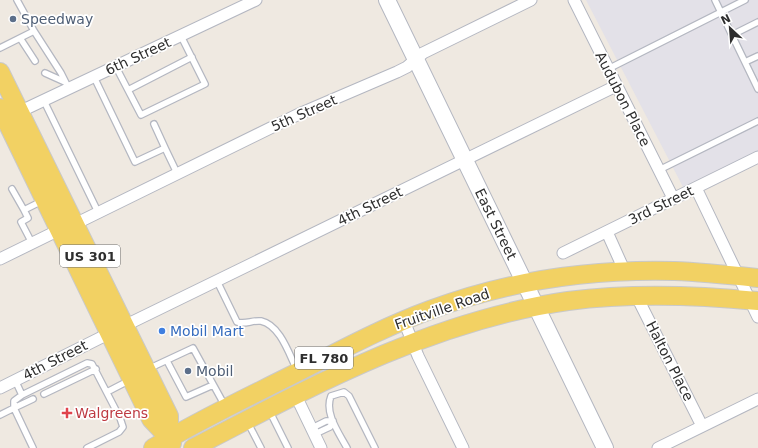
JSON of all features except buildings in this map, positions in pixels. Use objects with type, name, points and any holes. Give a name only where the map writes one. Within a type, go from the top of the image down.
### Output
[{"type":"main road","name":"US 301","points":[[0,72],[6,115],[16,141],[44,200],[67,227]]},
{"type":"main road","name":"US 301","points":[[6,115],[67,227],[139,375],[151,419],[172,443]]},
{"type":"main road","points":[[16,141],[26,146],[62,217],[67,222],[67,227]]},
{"type":"main road","name":"Fruitville Road","points":[[153,448],[172,443],[226,408],[362,339],[404,321],[472,296],[558,278],[625,272],[680,272],[758,278]]},
{"type":"main road","name":"Fruitville Road","points":[[193,448],[358,364],[413,342],[486,319],[567,302],[637,297],[682,295],[754,300]]},
{"type":"street","name":"6th Street","points":[[6,115],[44,101],[67,86],[94,77],[116,67],[256,0]]},
{"type":"street","name":"East Street","points":[[387,0],[605,448]]},
{"type":"street","name":"5th Street","points":[[0,259],[299,114],[397,72],[423,53],[531,0]]},
{"type":"street","name":"Audubon Place","points":[[574,0],[673,198]]},
{"type":"street","name":"4th Street","points":[[0,388],[117,329],[616,86]]},
{"type":"street","name":"3rd Street","points":[[563,253],[758,157]]},
{"type":"street","points":[[696,188],[738,276],[754,300],[758,317]]},
{"type":"street","points":[[607,232],[625,272]]},
{"type":"street","name":"Halton Place","points":[[637,297],[702,426]]},
{"type":"street","points":[[404,321],[463,448]]},
{"type":"street","points":[[296,396],[321,448]]},
{"type":"street","points":[[658,448],[758,399]]},
{"type":"lane","points":[[17,0],[34,32],[67,86]]},
{"type":"lane","points":[[715,0],[758,89]]},
{"type":"lane","points":[[608,69],[745,0]]},
{"type":"lane","points":[[732,35],[758,22]]},
{"type":"lane","points":[[0,48],[34,32]]},
{"type":"lane","points":[[116,67],[141,115],[206,84],[181,36]]},
{"type":"lane","points":[[20,38],[35,61]]},
{"type":"lane","points":[[745,62],[758,56]]},
{"type":"lane","points":[[128,90],[192,57]]},
{"type":"lane","points":[[45,73],[67,86]]},
{"type":"lane","points":[[94,77],[135,162],[165,148]]},
{"type":"lane","points":[[44,101],[98,212]]},
{"type":"lane","points":[[659,170],[758,121]]},
{"type":"lane","points":[[154,124],[177,173]]},
{"type":"lane","points":[[12,189],[28,218],[21,222],[32,243]]},
{"type":"lane","points":[[24,210],[44,200]]},
{"type":"lane","points":[[217,281],[237,322],[242,324],[260,321],[269,324],[276,330],[298,372]]},
{"type":"lane","points":[[107,392],[193,348],[226,408]]},
{"type":"lane","points":[[167,361],[186,397],[213,385]]},
{"type":"lane","points":[[33,448],[14,408],[14,401],[22,395],[87,363],[93,364],[96,369],[120,418],[122,430],[87,448]]},
{"type":"lane","points":[[44,394],[96,369]]},
{"type":"lane","points":[[15,380],[22,395]]},
{"type":"lane","points":[[347,448],[333,421],[328,404],[331,396],[344,392],[349,396],[375,448]]},
{"type":"lane","points":[[0,415],[33,399]]},
{"type":"lane","points":[[269,410],[288,448]]},
{"type":"lane","points":[[247,421],[261,448]]},
{"type":"lane","points":[[314,431],[330,427],[333,421]]},
{"type":"shaded area","points":[[586,0],[758,0],[758,151],[683,187]]},
{"type":"place","name":"Speedway","points":[[13,19]]},
{"type":"place","name":"Mobil Mart","points":[[162,331]]},
{"type":"place","name":"Mobil","points":[[188,371]]},
{"type":"place","name":"Walgreens","points":[[67,413]]}]
